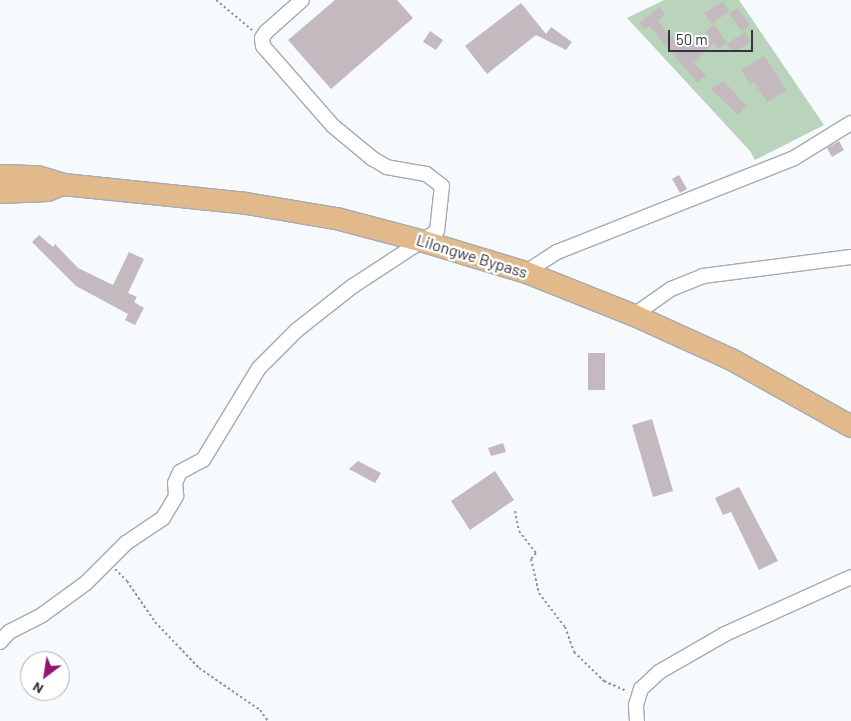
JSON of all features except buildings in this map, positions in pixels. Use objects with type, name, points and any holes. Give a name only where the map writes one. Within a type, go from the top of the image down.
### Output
[{"type":"main road","name":"Lilongwe Bypass","points":[[0,175],[37,176],[63,184],[246,203],[336,218],[423,241],[526,272],[634,315],[731,359],[851,426]]},
{"type":"main road","name":"Lilongwe Bypass","points":[[0,192],[47,190],[63,184]]},
{"type":"street","points":[[0,642],[9,632],[42,615],[86,583],[141,530],[163,518],[176,496],[175,483],[180,472],[203,460],[271,354],[320,310],[437,231],[442,186],[426,174],[387,168],[359,148],[333,126],[298,90],[263,46],[262,38],[302,0]]},
{"type":"street","points":[[526,272],[557,252],[794,158],[851,123]]},
{"type":"street","points":[[634,315],[671,289],[703,276],[851,257]]},
{"type":"street","points":[[637,721],[636,705],[647,682],[678,660],[725,634],[851,577]]},
{"type":"path","points":[[216,0],[262,38]]},
{"type":"path","points":[[515,511],[519,531],[536,553],[531,559],[539,593],[565,627],[574,652],[604,681],[615,684],[628,692],[636,705]]},
{"type":"path","points":[[107,562],[127,581],[155,622],[199,668],[260,710],[268,721]]},
{"type":"green space","points":[[664,0],[739,0],[824,125],[755,160],[750,151],[627,18]]}]
